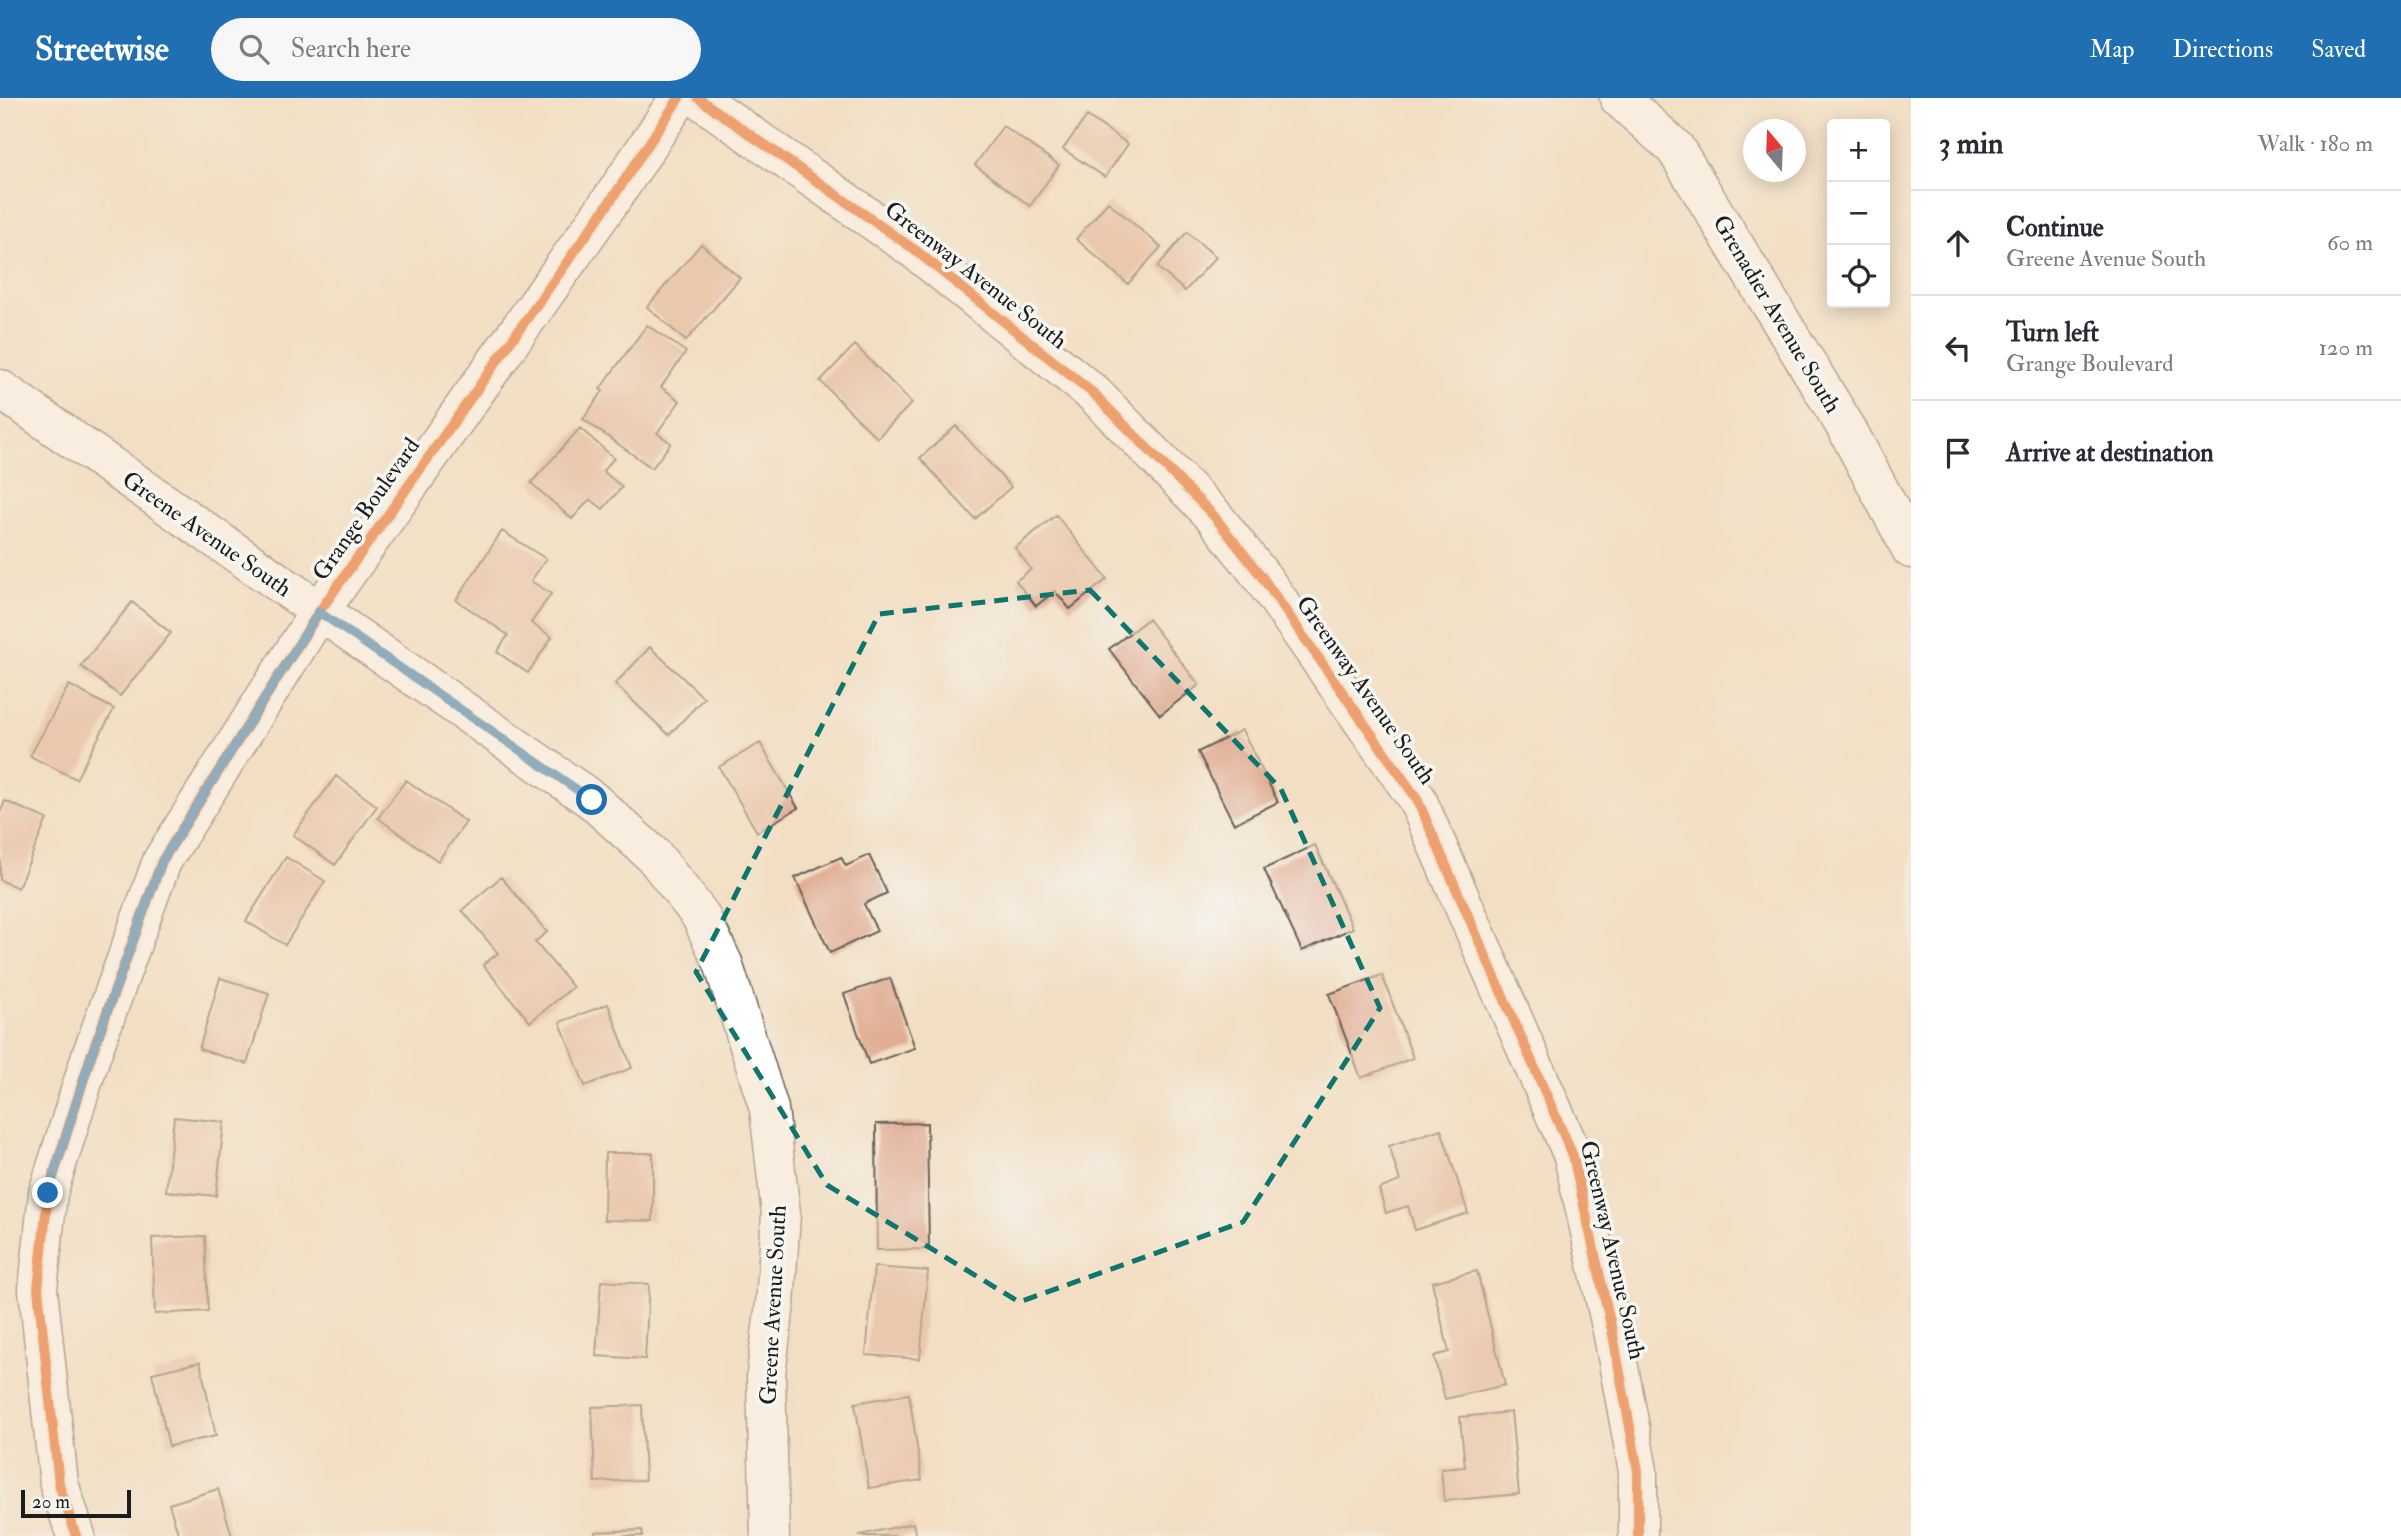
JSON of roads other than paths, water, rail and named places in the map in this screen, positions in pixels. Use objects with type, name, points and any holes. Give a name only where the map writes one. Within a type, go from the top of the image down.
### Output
[{"type":"street","name":"Grange Boulevard","points":[[76,1536],[59,1484],[38,1289],[48,1193],[91,1056],[162,861],[319,612],[616,192],[679,98]]},
{"type":"street","name":"Greenway Avenue South","points":[[698,98],[915,250],[1094,394],[1213,514],[1262,577],[1417,799],[1573,1156],[1613,1335],[1638,1471],[1638,1536]]},
{"type":"street","name":"Grenadier Avenue South","points":[[1619,98],[1675,148],[1847,429],[1911,549]]},
{"type":"street","name":"Greene Avenue South","points":[[0,389],[592,800],[654,856],[701,915],[723,963],[769,1109],[781,1214],[775,1304],[766,1374],[770,1536]]}]
